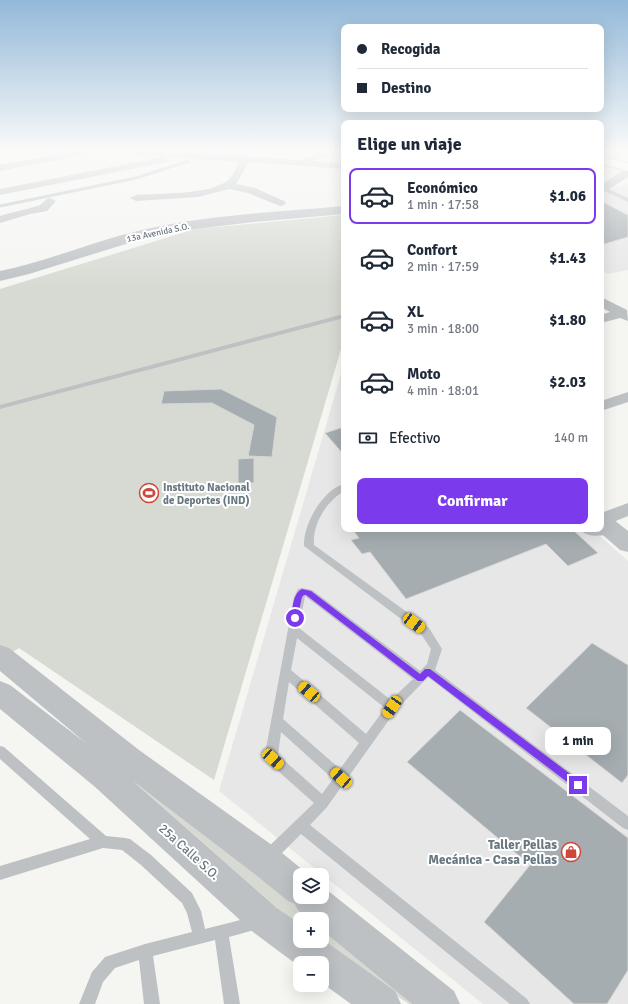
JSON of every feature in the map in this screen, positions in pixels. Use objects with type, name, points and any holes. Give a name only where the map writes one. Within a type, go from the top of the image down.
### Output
[{"type":"street","points":[[136,198],[165,196]]},
{"type":"street","points":[[264,196],[280,203]]},
{"type":"street","points":[[0,220],[28,211],[43,209],[50,201]]},
{"type":"street","name":"13a Avenida S.O.","points":[[0,276],[24,271],[142,234],[170,228],[253,218],[341,210]]},
{"type":"street","points":[[604,302],[625,315]]},
{"type":"street","points":[[604,318],[625,315]]},
{"type":"street","points":[[604,405],[628,397]]},
{"type":"street","points":[[610,529],[628,510]]},
{"type":"street","points":[[0,656],[122,756],[264,860],[293,883]]},
{"type":"street","name":"25a Calle S.O.","points":[[0,693],[105,776],[265,920],[382,1004]]},
{"type":"street","points":[[318,904],[441,1004]]},
{"type":"lane","points":[[619,196],[628,200]]},
{"type":"lane","points":[[0,407],[341,317]]},
{"type":"lane","points":[[264,860],[301,826],[323,803],[392,707],[432,666],[437,649],[425,631],[309,546],[307,539],[321,507],[336,490],[341,488]]},
{"type":"lane","points":[[592,532],[604,533],[610,529]]},
{"type":"lane","points":[[323,803],[273,759],[271,754],[299,596],[302,592],[308,593],[424,675],[628,824]]},
{"type":"lane","points":[[293,629],[392,707]]},
{"type":"lane","points":[[286,672],[368,742]]},
{"type":"lane","points":[[277,721],[341,778]]},
{"type":"lane","points":[[0,751],[103,842]]},
{"type":"lane","points":[[301,826],[522,1004]]},
{"type":"lane","points":[[1,871],[103,842],[125,844],[146,860],[187,898],[194,911],[200,937]]},
{"type":"lane","points":[[87,1004],[97,977],[110,962],[145,951],[265,920]]},
{"type":"lane","points":[[220,932],[232,1004]]},
{"type":"lane","points":[[145,951],[152,1004]]},
{"type":"shaded area","points":[[604,196],[628,196],[628,270],[608,274],[604,272]]},
{"type":"shaded area","name":"Instituto Nacional de Deportes (IND)","points":[[341,215],[341,349],[214,780],[19,648],[0,660],[0,289],[195,229]]},
{"type":"shaded area","points":[[341,374],[341,532],[595,532],[628,561],[628,1004],[483,1004],[329,880],[329,868],[314,868],[219,791]]},
{"type":"shaded area","points":[[138,785],[213,837],[293,899],[293,904],[300,904],[310,912],[293,912],[293,922]]},
{"type":"shaded area","points":[[329,928],[412,1004],[409,1004],[339,957],[329,948]]},
{"type":"building","points":[[604,203],[628,215],[628,237],[604,244]]},
{"type":"building","points":[[221,389],[277,417],[272,457],[248,456],[254,425],[212,403],[161,404],[164,391]]},
{"type":"building","points":[[341,428],[341,452],[325,433]]},
{"type":"building","points":[[254,458],[254,483],[238,483],[238,459]]},
{"type":"building","points":[[354,532],[575,532],[598,553],[568,566],[546,544],[406,599],[370,552],[362,554],[351,540],[359,538]]},
{"type":"building","points":[[592,643],[628,665],[628,775],[622,783],[526,708]]},
{"type":"building","name":"Taller Pellas Mecánica - Casa Pellas","points":[[460,710],[628,838],[628,970],[607,1004],[574,1004],[484,922],[530,865],[407,762]]},
{"type":"waterway","points":[[0,206],[49,196]]},
{"type":"place","name":"Instituto Nacional de Deportes (IND)","points":[[149,493]]},
{"type":"place","name":"Taller Pellas Mecánica - Casa Pellas","points":[[571,852]]},
{"type":"route","points":[[295,618],[299,596],[302,592],[308,593],[420,678],[428,671],[578,785]]}]
